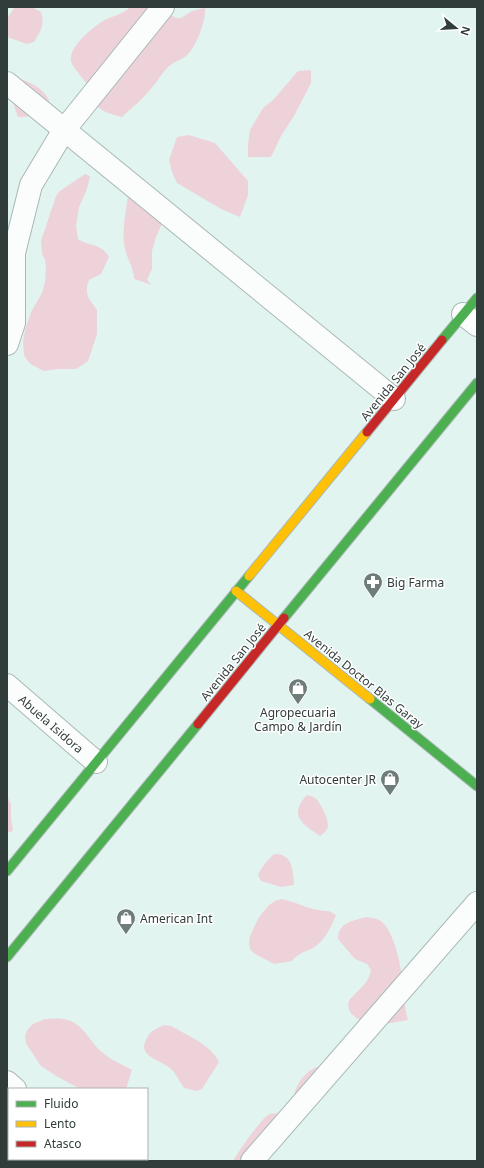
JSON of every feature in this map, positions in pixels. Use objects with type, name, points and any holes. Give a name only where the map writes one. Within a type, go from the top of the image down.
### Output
[{"type":"street","points":[[7,344],[14,323],[14,253],[31,185],[64,130],[163,7]]},
{"type":"street","points":[[7,83],[394,399]]},
{"type":"street","name":"Avenida San José","points":[[7,871],[394,399],[470,320],[477,298]]},
{"type":"street","name":"Avenida San José","points":[[7,957],[477,383]]},
{"type":"street","name":"Avenida Doctor Blas Garay","points":[[236,591],[477,786]]},
{"type":"street","name":"Abuela Isidora","points":[[7,685],[96,762]]},
{"type":"street","points":[[252,1161],[477,903]]},
{"type":"shaded area","points":[[15,7],[32,7],[41,12],[43,21],[42,28],[34,42],[27,44],[7,37],[7,18]]},
{"type":"shaded area","points":[[130,7],[167,7],[170,15],[176,18],[181,18],[192,11],[205,8],[205,13],[200,34],[190,52],[168,67],[146,95],[122,117],[106,112],[96,105],[87,84],[72,64],[71,58],[72,52],[76,46],[87,34],[103,21],[124,12]]},
{"type":"shaded area","points":[[311,70],[311,83],[271,157],[248,157],[250,130],[263,108],[273,100],[298,71]]},
{"type":"shaded area","points":[[23,80],[38,87],[49,100],[42,116],[18,117],[14,103],[14,92],[17,82]]},
{"type":"shaded area","points":[[189,135],[215,143],[248,181],[248,195],[240,217],[221,209],[177,183],[169,160],[177,137]]},
{"type":"shaded area","points":[[85,174],[90,176],[87,189],[79,207],[76,226],[78,239],[99,247],[109,257],[101,274],[89,280],[87,286],[89,299],[97,310],[97,334],[88,361],[76,369],[44,371],[32,365],[27,360],[24,355],[23,342],[31,312],[42,293],[45,282],[46,267],[42,254],[41,241],[56,196],[60,191]]},
{"type":"shaded area","points":[[128,195],[162,220],[152,251],[152,269],[147,280],[152,285],[134,279],[133,271],[126,253],[124,229]]},
{"type":"shaded area","points":[[307,795],[317,800],[326,816],[328,828],[320,836],[303,823],[298,814],[298,808]]},
{"type":"shaded area","points":[[7,796],[11,804],[13,831],[7,833]]},
{"type":"shaded area","points":[[274,854],[285,856],[291,864],[294,885],[281,887],[261,881],[258,875],[261,869]]},
{"type":"shaded area","points":[[281,899],[321,911],[329,911],[336,915],[321,942],[313,948],[299,954],[292,961],[274,964],[255,954],[250,949],[249,943],[250,936],[259,917],[269,905]]},
{"type":"shaded area","points":[[366,917],[377,919],[384,924],[393,939],[401,967],[408,1020],[386,1024],[372,1024],[359,1020],[349,1011],[349,1000],[365,984],[371,970],[367,964],[355,959],[338,939],[339,933],[343,926],[347,923]]},
{"type":"shaded area","points":[[45,1019],[63,1019],[76,1024],[103,1053],[132,1070],[126,1088],[78,1088],[41,1066],[26,1043],[25,1035],[33,1024]]},
{"type":"shaded area","points":[[165,1025],[174,1027],[203,1044],[212,1052],[219,1062],[202,1089],[196,1091],[184,1088],[172,1070],[154,1059],[145,1050],[144,1046],[150,1033]]},
{"type":"shaded area","points":[[316,1067],[323,1068],[292,1107],[294,1094],[301,1079]]},
{"type":"shaded area","points":[[277,1113],[279,1137],[266,1161],[233,1161],[262,1121],[270,1114]]},
{"type":"traffic: fast","points":[[442,340],[477,298]]},
{"type":"traffic: fast","points":[[284,618],[477,383]]},
{"type":"traffic: fast","points":[[7,871],[249,576]]},
{"type":"traffic: fast","points":[[370,699],[477,786]]},
{"type":"traffic: fast","points":[[7,957],[198,724]]},
{"type":"traffic: slow","points":[[249,576],[367,432]]},
{"type":"traffic: slow","points":[[236,591],[370,699]]},
{"type":"traffic: jam","points":[[367,432],[442,340]]},
{"type":"traffic: jam","points":[[198,724],[284,618]]},
{"type":"place","name":"Big Farma","points":[[373,599]]},
{"type":"place","name":"Agropecuaria Campo & Jardín","points":[[298,705]]},
{"type":"place","name":"Autocenter JR","points":[[390,796]]},
{"type":"place","name":"American Int","points":[[126,935]]}]
